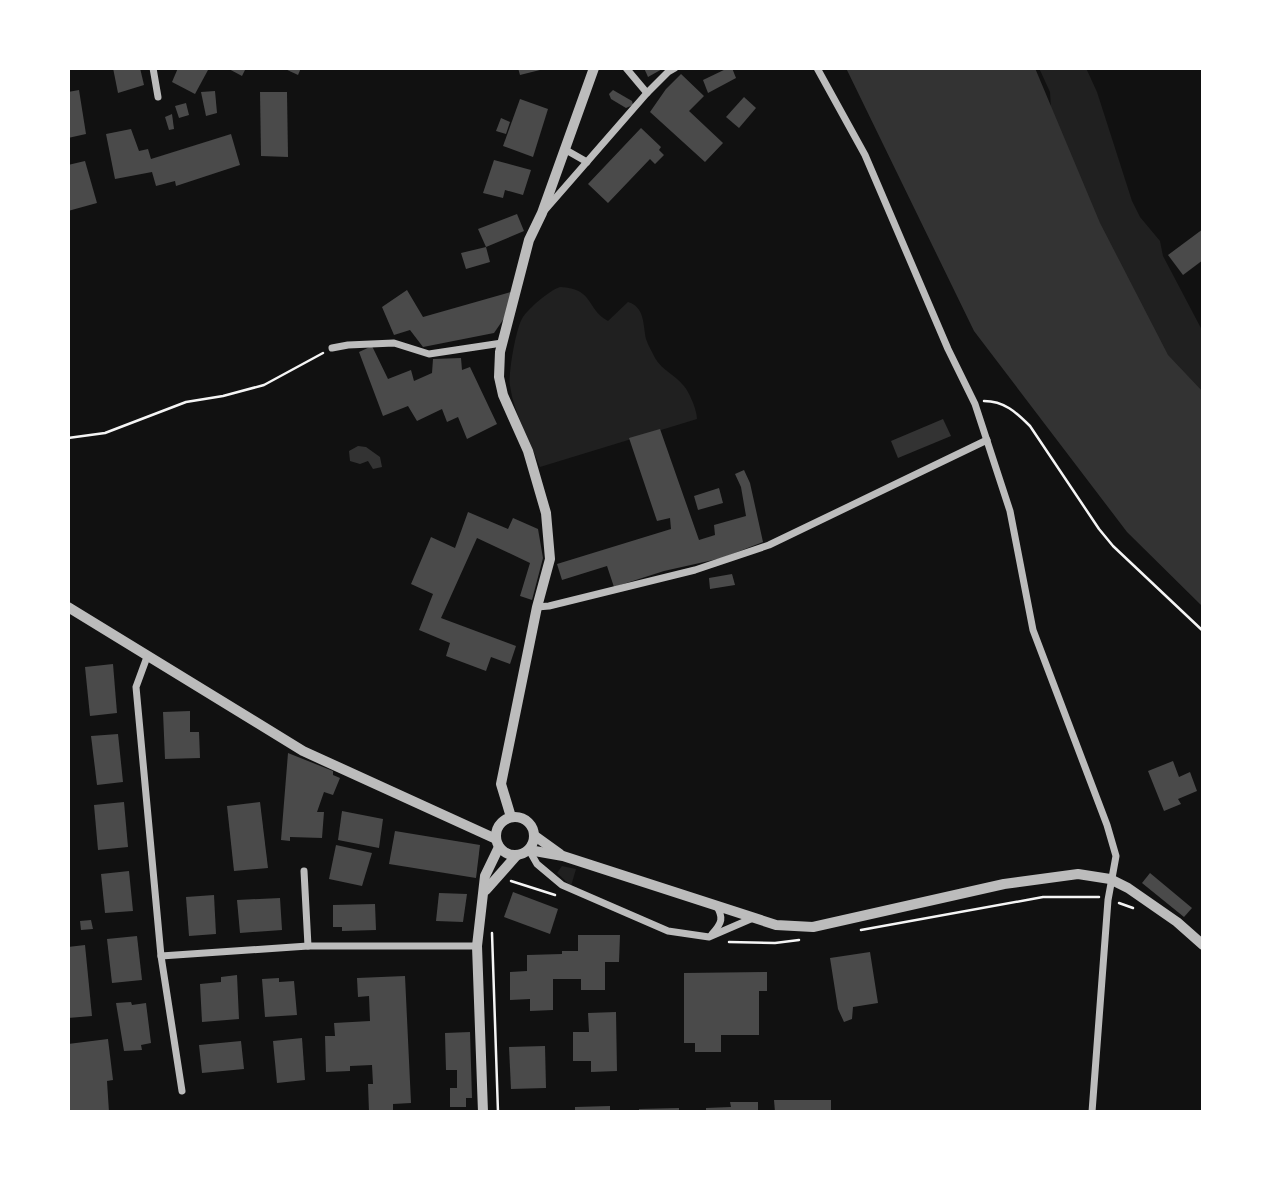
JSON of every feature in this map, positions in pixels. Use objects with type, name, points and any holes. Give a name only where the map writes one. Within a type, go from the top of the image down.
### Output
[{"type":"street","points":[[153,68],[158,97]]},
{"type":"street","points":[[512,817],[501,784],[537,607],[550,559],[546,513],[528,451],[503,396],[499,377],[502,343],[529,240],[566,150],[594,68]]},
{"type":"street","points":[[626,68],[647,93]]},
{"type":"street","points":[[542,213],[647,93],[675,68]]},
{"type":"street","points":[[817,68],[865,155],[948,349],[975,404],[1010,512],[1033,630],[1107,825],[1116,856],[1110,879],[1092,1112]]},
{"type":"street","points":[[566,150],[587,162]]},
{"type":"street","points":[[332,348],[394,343],[429,354],[502,343]]},
{"type":"street","points":[[537,607],[695,570],[769,545],[987,440]]},
{"type":"street","points":[[68,607],[303,751],[497,843],[505,853],[517,855]]},
{"type":"street","points":[[147,657],[136,687],[161,956],[182,1091]]},
{"type":"street","points":[[483,1112],[477,946],[485,876],[497,843],[497,829],[503,821],[520,817],[527,821],[535,836],[529,850]]},
{"type":"street","points":[[535,836],[563,856]]},
{"type":"street","points":[[529,850],[537,864],[562,885],[668,931],[709,937],[753,918]]},
{"type":"street","points":[[485,890],[517,855],[529,850],[563,856],[776,925],[813,928],[1004,884],[1078,874],[1110,879],[1128,888],[1203,944]]},
{"type":"street","points":[[304,871],[308,946]]},
{"type":"street","points":[[709,937],[722,920],[716,905]]},
{"type":"street","points":[[161,956],[308,946],[477,946]]},
{"type":"path","points":[[68,439],[104,433],[186,402],[264,385],[332,348]]},
{"type":"path","points":[[975,404],[987,400],[1001,403],[1015,411],[1030,426],[1113,546],[1203,631]]},
{"type":"path","points":[[492,937],[498,1112]]},
{"type":"shaded area","points":[[846,68],[1035,68],[1100,223],[1168,355],[1203,392],[1203,607],[1127,532],[974,331]]},
{"type":"shaded area","points":[[1039,68],[1086,68],[1097,92],[1132,201],[1140,217],[1160,241],[1163,256],[1203,332],[1203,403],[1183,388],[1108,253],[1051,108],[1050,92]]},
{"type":"shaded area","points":[[560,287],[585,295],[608,321],[628,302],[634,304],[642,317],[646,339],[655,358],[685,388],[697,419],[540,467],[515,407],[510,372],[520,322],[540,300]]},
{"type":"shaded area","points":[[943,419],[951,436],[898,458],[891,441]]},
{"type":"shaded area","points":[[358,446],[366,447],[380,457],[382,467],[373,469],[368,461],[360,464],[350,461],[349,451]]},
{"type":"shaded area","points":[[562,866],[576,869],[571,886],[557,873]]},
{"type":"building","points":[[113,68],[140,68],[144,85],[118,93]]},
{"type":"building","points":[[178,68],[208,70],[195,94],[172,82]]},
{"type":"building","points":[[227,68],[246,68],[242,76]]},
{"type":"building","points":[[283,68],[301,68],[298,75]]},
{"type":"building","points":[[518,68],[544,68],[544,69],[520,75]]},
{"type":"building","points":[[644,68],[664,68],[648,77]]},
{"type":"building","points":[[732,68],[736,78],[708,93],[703,80]]},
{"type":"building","points":[[681,74],[704,96],[689,111],[723,143],[705,162],[650,112],[666,89]]},
{"type":"building","points":[[79,90],[86,134],[68,138],[68,92]]},
{"type":"building","points":[[613,90],[632,101],[633,105],[626,108],[611,99],[609,94]]},
{"type":"building","points":[[215,91],[217,113],[206,116],[201,92]]},
{"type":"building","points":[[260,92],[287,92],[288,157],[261,156]]},
{"type":"building","points":[[744,97],[756,108],[739,128],[726,117]]},
{"type":"building","points":[[520,99],[548,109],[533,157],[503,146]]},
{"type":"building","points":[[186,103],[189,115],[179,118],[175,106]]},
{"type":"building","points":[[172,114],[174,129],[169,130],[165,117]]},
{"type":"building","points":[[501,118],[510,122],[506,134],[496,131]]},
{"type":"building","points":[[641,128],[661,147],[659,150],[664,155],[655,164],[650,159],[608,203],[588,184]]},
{"type":"building","points":[[131,129],[139,151],[148,149],[151,159],[231,134],[240,165],[176,186],[175,181],[156,186],[152,172],[115,179],[106,134]]},
{"type":"building","points":[[494,160],[531,170],[523,195],[505,190],[503,198],[483,193]]},
{"type":"building","points":[[85,161],[97,203],[68,211],[68,165]]},
{"type":"building","points":[[517,214],[524,231],[486,247],[478,229]]},
{"type":"building","points":[[1203,229],[1203,260],[1183,275],[1168,255]]},
{"type":"building","points":[[486,247],[490,262],[466,269],[461,253]]},
{"type":"building","points":[[407,290],[423,317],[511,292],[505,317],[494,333],[423,347],[410,330],[394,335],[382,307]]},
{"type":"building","points":[[372,346],[388,379],[411,370],[414,381],[432,373],[433,359],[461,358],[462,370],[470,367],[497,424],[467,439],[458,417],[447,422],[442,409],[417,421],[408,406],[383,416],[359,352]]},
{"type":"building","points":[[660,429],[699,540],[715,535],[714,525],[746,516],[741,487],[735,474],[744,470],[750,483],[763,542],[722,558],[664,571],[614,587],[607,566],[562,580],[557,564],[671,529],[670,518],[657,521],[629,438]]},
{"type":"building","points":[[719,488],[723,503],[698,510],[694,496]]},
{"type":"building","points":[[468,512],[508,529],[513,518],[538,529],[543,558],[532,600],[520,596],[530,563],[477,538],[441,618],[516,646],[510,664],[491,657],[486,671],[446,656],[450,643],[419,630],[433,594],[411,584],[431,537],[455,548]]},
{"type":"building","points":[[732,574],[735,585],[710,589],[709,578]]},
{"type":"building","points":[[113,664],[117,713],[90,716],[85,667]]},
{"type":"building","points":[[190,711],[190,732],[199,732],[200,758],[165,759],[163,712]]},
{"type":"building","points":[[118,734],[123,782],[97,785],[91,736]]},
{"type":"building","points":[[288,753],[333,771],[333,775],[340,778],[333,795],[324,792],[317,812],[324,812],[322,838],[290,837],[290,841],[281,840]]},
{"type":"building","points":[[1173,761],[1179,777],[1190,772],[1197,791],[1178,799],[1181,804],[1164,811],[1148,771]]},
{"type":"building","points":[[124,802],[128,847],[98,850],[94,805]]},
{"type":"building","points":[[260,802],[268,868],[234,871],[227,806]]},
{"type":"building","points":[[342,811],[383,819],[379,848],[338,840]]},
{"type":"building","points":[[395,831],[480,845],[476,878],[389,864]]},
{"type":"building","points":[[336,845],[372,853],[362,886],[329,879]]},
{"type":"building","points":[[129,871],[133,911],[105,913],[101,874]]},
{"type":"building","points":[[1150,873],[1192,908],[1184,917],[1142,883]]},
{"type":"building","points":[[513,892],[558,909],[550,934],[504,917]]},
{"type":"building","points":[[439,893],[467,894],[463,922],[436,921]]},
{"type":"building","points":[[214,895],[216,934],[189,936],[186,897]]},
{"type":"building","points":[[280,898],[282,930],[240,933],[237,900]]},
{"type":"building","points":[[375,904],[376,930],[342,931],[342,927],[333,927],[333,905]]},
{"type":"building","points":[[91,920],[93,929],[81,930],[80,921]]},
{"type":"building","points":[[578,935],[620,935],[619,962],[605,962],[605,990],[581,990],[581,979],[553,979],[553,1010],[530,1011],[530,999],[510,1000],[510,972],[527,971],[527,955],[578,951]]},
{"type":"building","points":[[137,936],[142,980],[112,983],[107,939]]},
{"type":"building","points":[[85,945],[92,1016],[68,1018],[68,947]]},
{"type":"building","points":[[870,952],[878,1003],[853,1007],[852,1019],[844,1022],[838,1009],[830,958]]},
{"type":"building","points":[[767,972],[767,991],[759,991],[759,1035],[721,1035],[721,1052],[695,1052],[695,1043],[684,1043],[684,973]]},
{"type":"building","points":[[237,975],[239,1019],[202,1022],[200,984],[221,982],[221,977]]},
{"type":"building","points":[[405,976],[411,1103],[393,1104],[393,1112],[369,1112],[368,1084],[373,1084],[372,1065],[350,1066],[350,1071],[326,1072],[325,1036],[335,1036],[334,1023],[370,1021],[369,996],[358,997],[357,978]]},
{"type":"building","points":[[279,978],[279,982],[294,981],[297,1015],[265,1017],[262,979]]},
{"type":"building","points":[[131,1002],[132,1005],[146,1003],[151,1043],[141,1045],[142,1050],[124,1051],[116,1003]]},
{"type":"building","points":[[616,1012],[617,1071],[591,1072],[591,1061],[573,1061],[573,1032],[589,1032],[588,1013]]},
{"type":"building","points":[[470,1032],[472,1098],[466,1098],[466,1107],[450,1107],[450,1088],[457,1088],[457,1070],[446,1070],[445,1033]]},
{"type":"building","points":[[302,1038],[305,1080],[277,1083],[273,1041]]},
{"type":"building","points":[[108,1039],[113,1080],[107,1081],[109,1112],[68,1112],[68,1044]]},
{"type":"building","points":[[241,1041],[244,1069],[202,1073],[199,1045]]},
{"type":"building","points":[[545,1046],[546,1088],[511,1089],[509,1047]]},
{"type":"building","points":[[774,1100],[831,1100],[831,1112],[775,1112]]},
{"type":"building","points":[[730,1102],[758,1102],[758,1112],[706,1112],[706,1108],[731,1107]]},
{"type":"building","points":[[610,1106],[610,1112],[575,1112],[575,1107]]},
{"type":"building","points":[[679,1108],[679,1112],[639,1112],[639,1109]]}]
